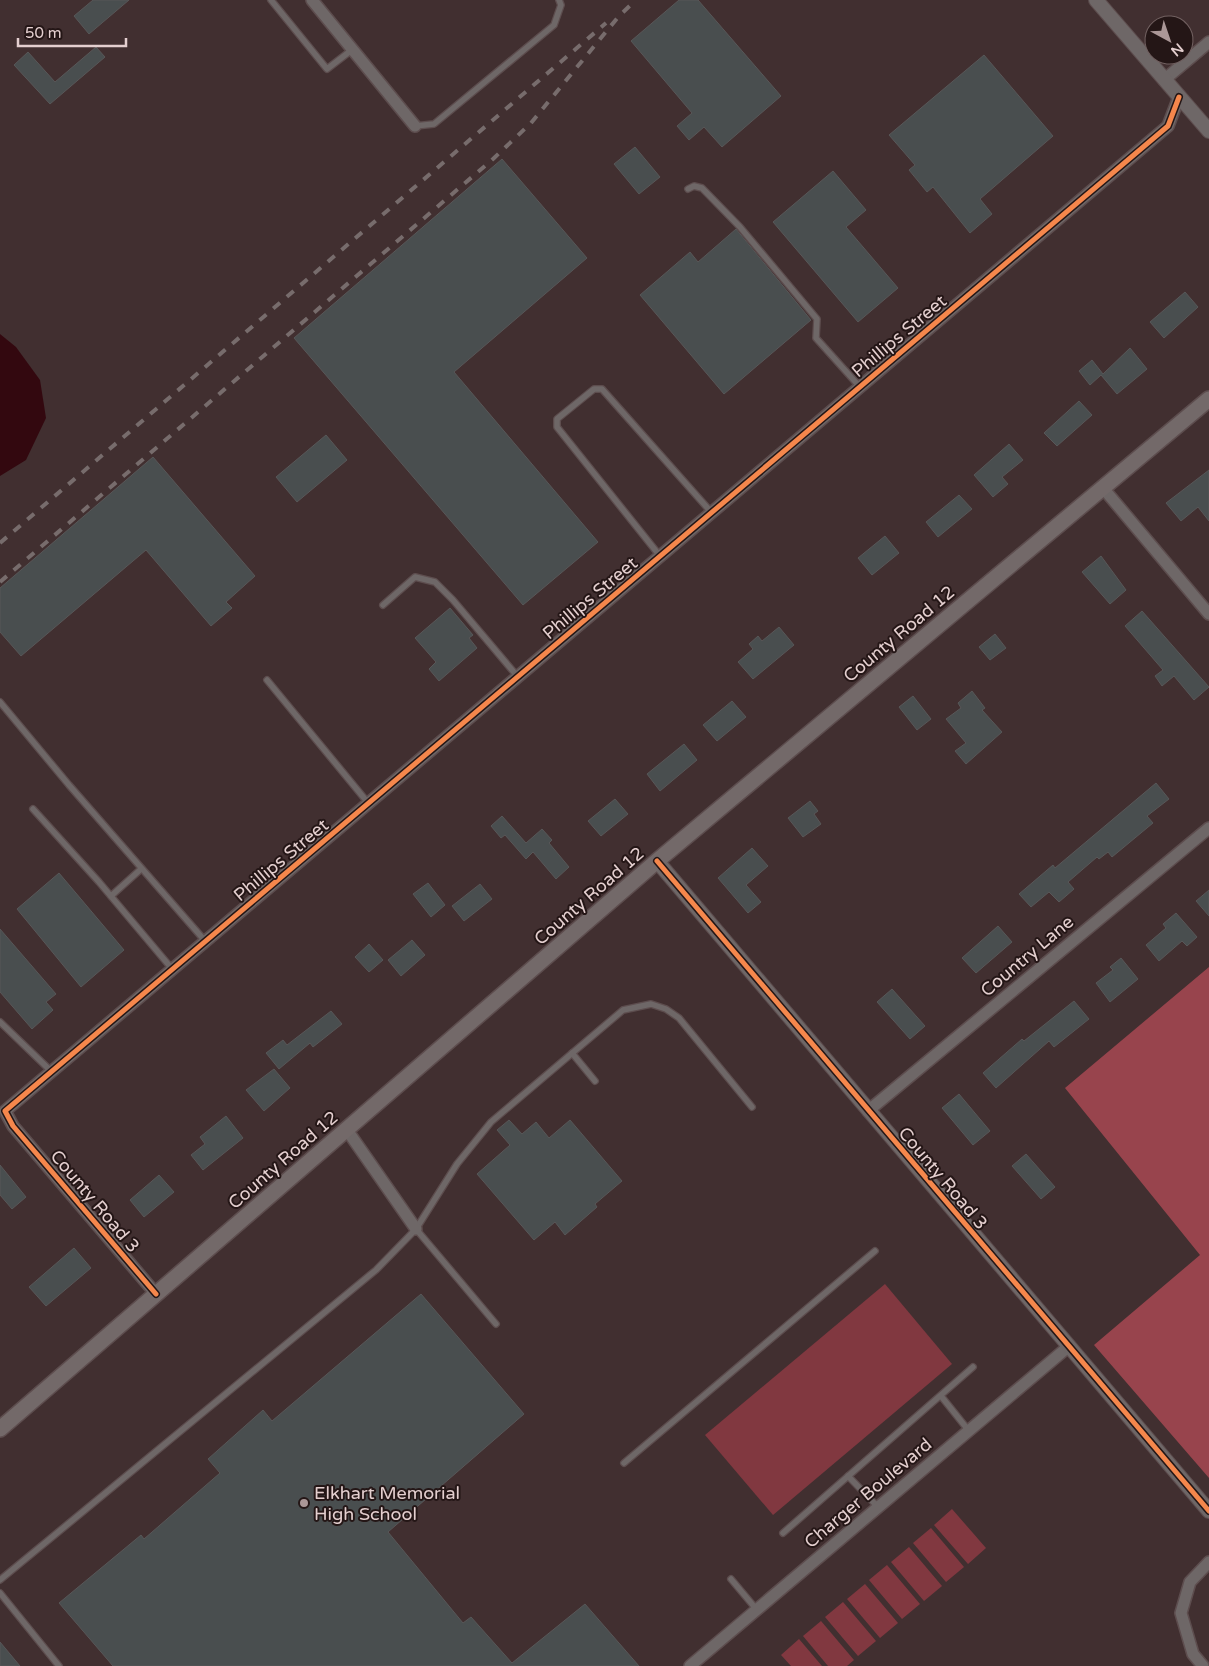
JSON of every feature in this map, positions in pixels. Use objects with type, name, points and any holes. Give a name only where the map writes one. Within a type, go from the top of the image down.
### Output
[{"type":"main road","name":"County Road 12","points":[[0,1429],[657,861],[1209,399]]},
{"type":"street","points":[[1096,0],[1209,131]]},
{"type":"street","points":[[315,1],[415,126]]},
{"type":"street","points":[[1164,80],[1209,42]]},
{"type":"street","name":"Phillips Street","points":[[13,1126],[2,1111],[52,1072],[173,970],[1168,126],[1179,96]]},
{"type":"street","points":[[1103,488],[1209,614]]},
{"type":"street","name":"Country Lane","points":[[868,1111],[1209,828]]},
{"type":"street","name":"County Road 3","points":[[657,861],[1209,1511]]},
{"type":"street","name":"County Road 3","points":[[13,1126],[156,1294]]},
{"type":"street","points":[[347,1130],[416,1228]]},
{"type":"street","name":"Charger Boulevard","points":[[690,1666],[1068,1347]]},
{"type":"street","points":[[1203,1666],[1193,1654],[1181,1613],[1190,1582],[1209,1562]]},
{"type":"lane","points":[[270,0],[327,69],[353,49]]},
{"type":"lane","points":[[415,126],[434,124],[554,25],[561,5],[559,0]]},
{"type":"lane","points":[[688,189],[694,186],[702,188],[740,227],[817,319],[816,338],[860,387]]},
{"type":"lane","points":[[660,556],[557,427],[557,419],[594,389],[602,389],[712,513]]},
{"type":"lane","points":[[383,605],[415,577],[435,582],[453,600],[518,677]]},
{"type":"lane","points":[[267,680],[368,804]]},
{"type":"lane","points":[[0,702],[141,869],[206,942]]},
{"type":"lane","points":[[33,809],[111,896],[173,970]]},
{"type":"lane","points":[[111,896],[141,869]]},
{"type":"lane","points":[[0,1580],[376,1270],[416,1228],[457,1164],[491,1122],[623,1010],[651,1004],[666,1009],[680,1018],[752,1107]]},
{"type":"lane","points":[[0,1022],[52,1072]]},
{"type":"lane","points":[[572,1054],[595,1081]]},
{"type":"lane","points":[[416,1228],[496,1324]]},
{"type":"lane","points":[[624,1463],[875,1250]]},
{"type":"lane","points":[[783,1533],[973,1367]]},
{"type":"lane","points":[[941,1396],[969,1431]]},
{"type":"lane","points":[[848,1476],[878,1508]]},
{"type":"lane","points":[[731,1580],[757,1610]]},
{"type":"lane","points":[[0,1593],[60,1666]]},
{"type":"shaded area","points":[[0,334],[16,347],[40,380],[46,418],[26,460],[0,476]]},
{"type":"shaded area","points":[[1209,967],[1209,1478],[1094,1345],[1200,1255],[1065,1088]]},
{"type":"shaded area","points":[[885,1284],[952,1364],[773,1515],[705,1435]]},
{"type":"shaded area","points":[[952,1509],[986,1548],[968,1564],[934,1525]]},
{"type":"shaded area","points":[[931,1528],[964,1567],[946,1582],[913,1543]]},
{"type":"shaded area","points":[[909,1547],[942,1586],[924,1601],[891,1562]]},
{"type":"shaded area","points":[[887,1565],[920,1604],[902,1619],[869,1580]]},
{"type":"shaded area","points":[[865,1584],[898,1623],[880,1638],[847,1599]]},
{"type":"shaded area","points":[[843,1602],[876,1641],[858,1656],[825,1617]]},
{"type":"shaded area","points":[[821,1621],[854,1660],[847,1666],[828,1666],[803,1636]]},
{"type":"shaded area","points":[[799,1639],[822,1666],[791,1666],[781,1655]]},
{"type":"building","points":[[93,0],[129,0],[89,34],[74,16]]},
{"type":"building","points":[[679,0],[698,0],[781,96],[722,147],[704,127],[689,140],[677,126],[692,113],[631,41]]},
{"type":"building","points":[[96,47],[105,57],[50,104],[14,65],[28,52],[55,82]]},
{"type":"building","points":[[984,55],[1053,136],[980,199],[992,214],[970,233],[933,187],[927,192],[909,170],[915,165],[889,135]]},
{"type":"building","points":[[635,147],[660,177],[639,194],[614,164]]},
{"type":"building","points":[[502,159],[587,258],[454,372],[598,542],[523,605],[294,338]]},
{"type":"building","points":[[833,171],[866,210],[846,227],[898,288],[858,322],[773,222]]},
{"type":"building","points":[[736,229],[811,320],[724,394],[640,295],[690,252],[698,262]]},
{"type":"building","points":[[1185,292],[1198,307],[1164,338],[1150,322]]},
{"type":"building","points":[[1130,348],[1147,369],[1117,394],[1101,375],[1090,385],[1079,371],[1092,360],[1103,374]]},
{"type":"building","points":[[1079,401],[1092,415],[1057,446],[1044,433]]},
{"type":"building","points":[[326,435],[347,460],[297,502],[276,477]]},
{"type":"building","points":[[1009,444],[1023,460],[1002,477],[1008,484],[993,497],[974,475]]},
{"type":"building","points":[[153,457],[255,576],[226,602],[232,608],[211,626],[146,550],[21,656],[0,632],[0,588]]},
{"type":"building","points":[[1209,470],[1209,521],[1198,507],[1181,521],[1166,503]]},
{"type":"building","points":[[959,495],[972,509],[938,537],[926,522]]},
{"type":"building","points":[[885,536],[899,553],[872,575],[858,558]]},
{"type":"building","points":[[1101,556],[1126,590],[1110,604],[1082,572]]},
{"type":"building","points":[[450,608],[473,635],[469,638],[477,648],[439,681],[429,669],[436,662],[415,638]]},
{"type":"building","points":[[1142,611],[1209,687],[1194,700],[1174,676],[1162,686],[1155,676],[1163,670],[1125,626]]},
{"type":"building","points":[[779,627],[794,645],[753,679],[738,662],[753,649],[749,644],[758,636],[762,641]]},
{"type":"building","points":[[995,634],[1006,648],[990,660],[979,647]]},
{"type":"building","points":[[972,691],[985,708],[982,710],[1002,732],[966,764],[955,751],[966,743],[946,719],[961,708],[958,703]]},
{"type":"building","points":[[913,696],[931,719],[917,730],[899,707]]},
{"type":"building","points":[[732,701],[746,717],[717,741],[703,725]]},
{"type":"building","points":[[684,744],[697,760],[660,791],[647,774]]},
{"type":"building","points":[[1156,783],[1169,799],[1147,816],[1153,823],[1112,857],[1108,852],[1099,859],[1097,857],[1068,882],[1074,889],[1059,902],[1049,892],[1031,907],[1019,894],[1053,865],[1055,868]]},
{"type":"building","points":[[615,799],[628,814],[601,836],[588,821]]},
{"type":"building","points":[[810,801],[818,811],[814,814],[821,824],[803,837],[788,818]]},
{"type":"building","points":[[502,816],[526,843],[542,829],[552,840],[549,843],[569,867],[556,879],[533,852],[526,859],[505,835],[501,838],[491,826]]},
{"type":"building","points":[[752,848],[768,866],[746,885],[761,902],[748,913],[718,878]]},
{"type":"building","points":[[59,873],[124,950],[81,987],[17,909]]},
{"type":"building","points":[[428,883],[445,905],[431,917],[413,894]]},
{"type":"building","points":[[480,884],[492,899],[464,921],[452,906]]},
{"type":"building","points":[[1209,890],[1209,916],[1196,901]]},
{"type":"building","points":[[1176,913],[1197,937],[1187,946],[1182,941],[1159,961],[1146,945],[1166,928],[1163,924]]},
{"type":"building","points":[[998,926],[1012,942],[976,973],[962,958]]},
{"type":"building","points":[[0,929],[56,994],[46,1002],[53,1010],[32,1029],[0,992]]},
{"type":"building","points":[[412,940],[425,955],[401,976],[388,960]]},
{"type":"building","points":[[369,944],[383,960],[369,972],[355,957]]},
{"type":"building","points":[[1121,958],[1138,979],[1110,1002],[1096,983],[1113,970],[1110,967]]},
{"type":"building","points":[[892,989],[925,1026],[910,1039],[877,1002]]},
{"type":"building","points":[[1074,1001],[1089,1019],[1054,1047],[1049,1041],[996,1088],[983,1073],[1022,1039],[1024,1041]]},
{"type":"building","points":[[331,1011],[342,1024],[313,1047],[310,1043],[279,1069],[266,1053],[283,1040],[287,1045]]},
{"type":"building","points":[[274,1069],[290,1088],[264,1111],[246,1090]]},
{"type":"building","points":[[959,1094],[990,1131],[973,1145],[942,1108]]},
{"type":"building","points":[[226,1116],[243,1138],[203,1170],[191,1155],[205,1144],[200,1137]]},
{"type":"building","points":[[509,1120],[522,1134],[536,1122],[549,1138],[570,1120],[622,1181],[595,1204],[597,1207],[565,1235],[555,1222],[534,1240],[477,1174],[510,1145],[497,1130]]},
{"type":"building","points":[[1026,1154],[1055,1187],[1041,1199],[1012,1166]]},
{"type":"building","points":[[0,1165],[26,1197],[12,1209],[0,1195]]},
{"type":"building","points":[[159,1175],[174,1192],[144,1217],[130,1200]]},
{"type":"building","points":[[74,1248],[91,1268],[46,1306],[29,1287]]},
{"type":"building","name":"Elkhart Memorial High School","points":[[421,1294],[524,1414],[388,1532],[463,1623],[471,1617],[512,1663],[585,1604],[639,1666],[113,1666],[59,1603],[141,1535],[144,1539],[220,1473],[208,1459],[263,1410],[272,1421]]},
{"type":"building","points":[[0,1642],[20,1666],[0,1666]]},
{"type":"railway","points":[[0,582],[493,159],[531,123],[619,16],[636,0]]},
{"type":"railway","points":[[0,543],[606,23]]},
{"type":"cycle path","points":[[156,1294],[13,1126],[5,1111],[1168,126],[1179,97]]},
{"type":"cycle path","points":[[657,861],[1209,1511]]},
{"type":"place","name":"Elkhart Memorial High School","points":[[304,1503]]}]
